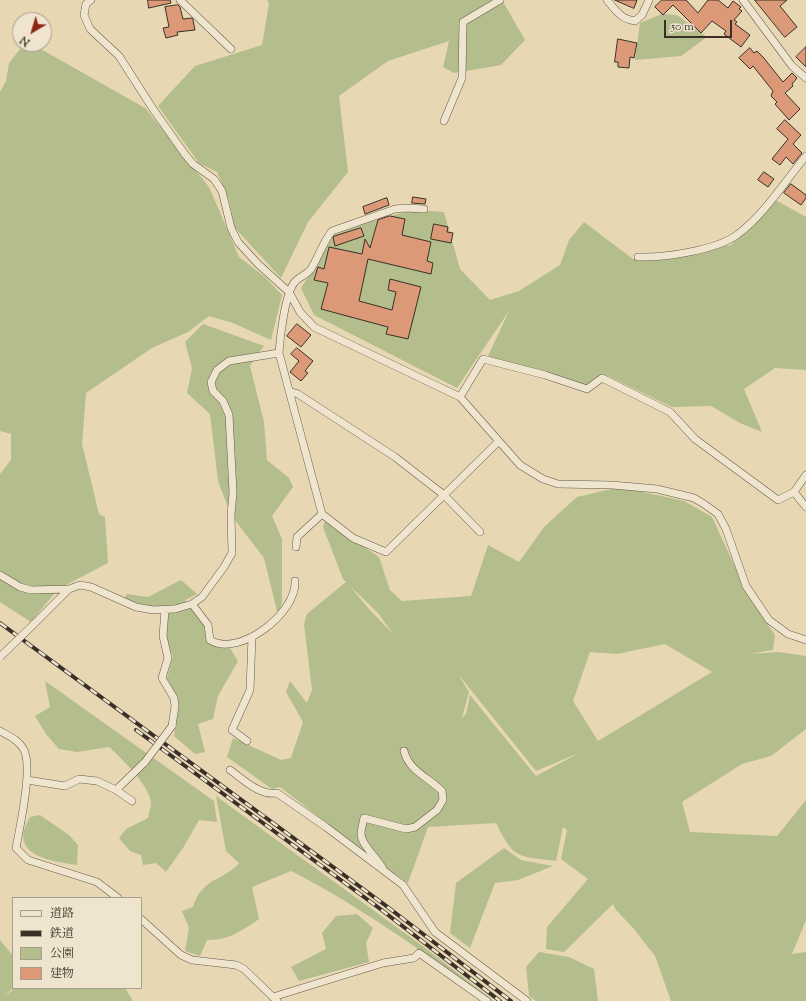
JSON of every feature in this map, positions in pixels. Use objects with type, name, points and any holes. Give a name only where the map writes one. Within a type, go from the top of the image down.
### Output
[{"type":"street","points":[[91,0],[86,4],[84,15],[90,29],[119,56],[153,109],[188,159],[214,179],[222,191],[231,228],[238,242],[258,264],[289,292],[300,312],[314,327],[460,397],[520,465],[543,479],[558,484],[612,485],[657,489],[694,498],[704,504],[718,514],[726,529],[746,586],[769,620],[788,634],[806,640]]},
{"type":"street","points":[[180,0],[231,49]]},
{"type":"street","points":[[444,120],[462,78],[463,22],[500,0]]},
{"type":"street","points":[[607,0],[618,14],[626,19],[635,21],[642,15],[649,0]]},
{"type":"street","points":[[743,0],[754,18],[792,66],[806,78]]},
{"type":"street","points":[[638,257],[683,254],[737,236],[750,224],[806,156]]},
{"type":"street","points":[[424,209],[395,209],[332,231],[326,238],[310,270],[295,282],[289,292],[279,340],[279,353],[322,514],[353,538],[386,552],[498,441]]},
{"type":"street","points":[[0,575],[20,587],[31,590],[69,589],[80,585],[91,587],[136,607],[153,610],[165,610],[192,604],[202,597],[224,567],[232,553],[230,515],[233,492],[229,415],[223,401],[213,391],[211,382],[217,370],[229,361],[279,353]]},
{"type":"street","points":[[460,397],[483,359],[545,375],[587,389],[602,378],[670,412],[695,439],[778,500],[794,492],[806,474]]},
{"type":"street","points":[[289,391],[298,394],[395,457],[444,495],[480,532]]},
{"type":"street","points":[[794,492],[806,507]]},
{"type":"street","points":[[296,547],[297,537],[322,514]]},
{"type":"street","points":[[192,604],[208,625],[210,640],[217,644],[226,644],[252,637],[276,619],[286,608],[295,586],[295,581]]},
{"type":"street","points":[[0,657],[69,589]]},
{"type":"street","points":[[116,790],[145,762],[172,726],[175,706],[174,698],[162,678],[168,658],[163,636],[165,610]]},
{"type":"street","points":[[247,741],[232,730],[250,690],[252,637]]},
{"type":"street","points":[[0,731],[16,740],[24,749],[27,758],[27,780],[16,848],[28,860],[97,882],[117,897]]},
{"type":"street","points":[[384,871],[379,860],[362,842],[361,834],[364,818],[406,829],[415,827],[437,810],[443,800],[442,791],[412,768],[406,761],[404,750]]},
{"type":"street","points":[[230,770],[268,795],[277,793],[403,885],[434,932],[527,1001]]},
{"type":"street","points":[[27,780],[64,786],[79,780],[97,780],[116,790],[132,801]]},
{"type":"street","points":[[142,920],[181,955],[192,960],[236,965],[244,969],[275,999],[383,963],[414,958],[419,953],[487,1001]]},
{"type":"green space","points":[[267,0],[502,0],[525,40],[501,65],[454,73],[443,67],[449,41],[388,61],[339,96],[348,172],[308,222],[281,278],[235,228],[229,200],[217,172],[199,163],[158,106],[195,66],[262,45],[269,4]]},
{"type":"green space","points":[[662,14],[677,15],[707,37],[681,56],[635,60],[640,23]]},
{"type":"green space","points":[[18,52],[46,52],[145,108],[209,187],[239,257],[265,277],[282,295],[271,340],[233,323],[209,316],[188,332],[152,348],[86,393],[82,444],[99,514],[105,517],[108,563],[58,589],[31,622],[0,602],[0,474],[11,460],[11,434],[0,431],[0,92],[6,81],[9,63]]},
{"type":"green space","points":[[772,198],[806,217],[806,370],[775,368],[744,389],[762,432],[740,423],[711,406],[672,407],[608,376],[602,378],[587,389],[488,356],[509,311],[457,388],[314,315],[301,288],[334,235],[369,222],[412,210],[444,212],[460,269],[490,300],[519,291],[560,265],[569,240],[584,222],[633,259],[731,245]]},
{"type":"green space","points":[[203,324],[264,346],[250,366],[264,422],[267,460],[289,478],[293,487],[272,516],[282,539],[282,603],[278,615],[264,558],[231,515],[218,481],[210,414],[187,393],[192,368],[185,342]]},
{"type":"green space","points":[[620,487],[684,501],[712,517],[749,597],[775,635],[773,650],[749,654],[779,652],[806,656],[806,729],[771,756],[742,764],[682,802],[690,832],[777,836],[806,800],[806,920],[792,954],[806,952],[806,1001],[671,1001],[655,956],[634,929],[616,910],[613,904],[564,952],[546,949],[547,927],[588,879],[561,859],[567,830],[563,827],[556,861],[525,857],[518,854],[508,844],[496,823],[428,827],[408,883],[363,851],[280,787],[272,789],[227,757],[233,738],[281,760],[291,758],[303,722],[286,692],[290,681],[307,703],[312,690],[304,624],[307,614],[346,582],[343,579],[323,527],[325,520],[379,557],[390,590],[402,601],[471,596],[488,545],[519,562],[544,527],[577,497]],"holes":[[[350,586],[378,613],[393,634],[368,608]],[[665,644],[712,672],[598,741],[573,701],[590,652],[617,654]],[[458,674],[536,771],[579,753],[536,776],[470,695],[466,714],[462,718],[469,692]]]},
{"type":"green space","points":[[181,580],[197,594],[185,600],[206,626],[210,644],[230,648],[238,661],[218,696],[213,719],[198,724],[205,752],[195,754],[174,736],[179,706],[167,678],[173,656],[166,641],[169,607],[137,605],[124,599],[127,594],[148,597]]},
{"type":"green space","points":[[45,681],[214,801],[217,822],[199,820],[183,848],[166,872],[156,863],[143,865],[141,855],[130,851],[119,838],[126,829],[148,818],[151,802],[149,795],[140,780],[121,758],[109,747],[77,752],[59,749],[46,734],[35,716],[50,707]]},
{"type":"green space","points":[[216,796],[424,947],[494,1001],[490,1001],[368,915],[291,871],[252,887],[259,919],[241,931],[228,937],[207,940],[200,956],[185,951],[189,928],[182,911],[193,907],[202,890],[214,880],[233,869],[239,863],[226,851]]},
{"type":"green space","points":[[40,815],[69,835],[78,845],[77,865],[44,858],[34,854],[27,848],[24,840],[24,830],[30,817]]},
{"type":"green space","points":[[504,848],[521,860],[553,866],[518,880],[495,883],[470,948],[450,933],[456,883]]},
{"type":"green space","points":[[357,914],[373,928],[366,943],[369,962],[299,981],[291,967],[326,949],[322,933],[336,916]]},
{"type":"green space","points":[[0,940],[12,955],[12,989],[2,998],[14,989],[126,989],[133,1001],[0,1001]]},
{"type":"green space","points":[[539,952],[569,957],[594,969],[598,1001],[536,1001],[529,996],[526,967]]},
{"type":"building","points":[[148,0],[170,0],[171,3],[149,8]]},
{"type":"building","points":[[615,0],[637,0],[634,8]]},
{"type":"building","points":[[662,0],[686,0],[698,13],[708,0],[718,0],[728,8],[733,1],[741,7],[739,9],[742,11],[734,20],[737,22],[735,24],[750,35],[741,47],[724,34],[726,31],[712,21],[701,33],[673,5],[663,15],[655,7]]},
{"type":"building","points":[[755,0],[787,0],[780,6],[797,27],[785,37]]},
{"type":"building","points":[[178,5],[180,7],[183,19],[192,18],[195,30],[177,32],[178,35],[166,38],[163,28],[169,27],[165,7]]},
{"type":"building","points":[[618,39],[637,43],[634,58],[630,57],[629,68],[618,67],[618,62],[615,62]]},
{"type":"building","points":[[806,47],[806,67],[796,57]]},
{"type":"building","points":[[750,48],[754,53],[757,51],[763,57],[783,82],[792,73],[797,78],[792,84],[793,86],[785,93],[800,109],[789,120],[775,104],[777,102],[771,96],[773,91],[753,66],[750,69],[739,58]]},
{"type":"building","points":[[785,120],[801,135],[793,144],[802,153],[793,164],[786,157],[780,165],[772,159],[788,139],[777,129]]},
{"type":"building","points":[[764,172],[774,179],[768,187],[758,180]]},
{"type":"building","points":[[791,184],[806,195],[806,198],[801,205],[784,193]]},
{"type":"building","points":[[413,197],[426,199],[425,204],[412,203]]},
{"type":"building","points":[[387,198],[389,205],[365,214],[363,207]]},
{"type":"building","points":[[390,216],[405,219],[402,235],[431,242],[427,261],[433,263],[431,274],[368,259],[359,301],[392,310],[396,292],[388,290],[390,279],[421,287],[408,339],[386,334],[388,327],[321,309],[328,283],[314,280],[318,267],[324,269],[329,247],[362,254],[365,239],[370,248],[378,220]]},
{"type":"building","points":[[434,224],[448,227],[447,232],[453,233],[451,243],[431,239]]},
{"type":"building","points":[[361,228],[364,236],[335,246],[333,237]]},
{"type":"building","points":[[297,324],[311,335],[301,347],[287,336]]},
{"type":"building","points":[[297,348],[313,361],[305,371],[308,373],[301,381],[290,372],[299,361],[291,354]]},
{"type":"railway","points":[[0,623],[385,905],[511,1001]]},
{"type":"railway","points":[[136,730],[379,908],[500,1001]]}]
